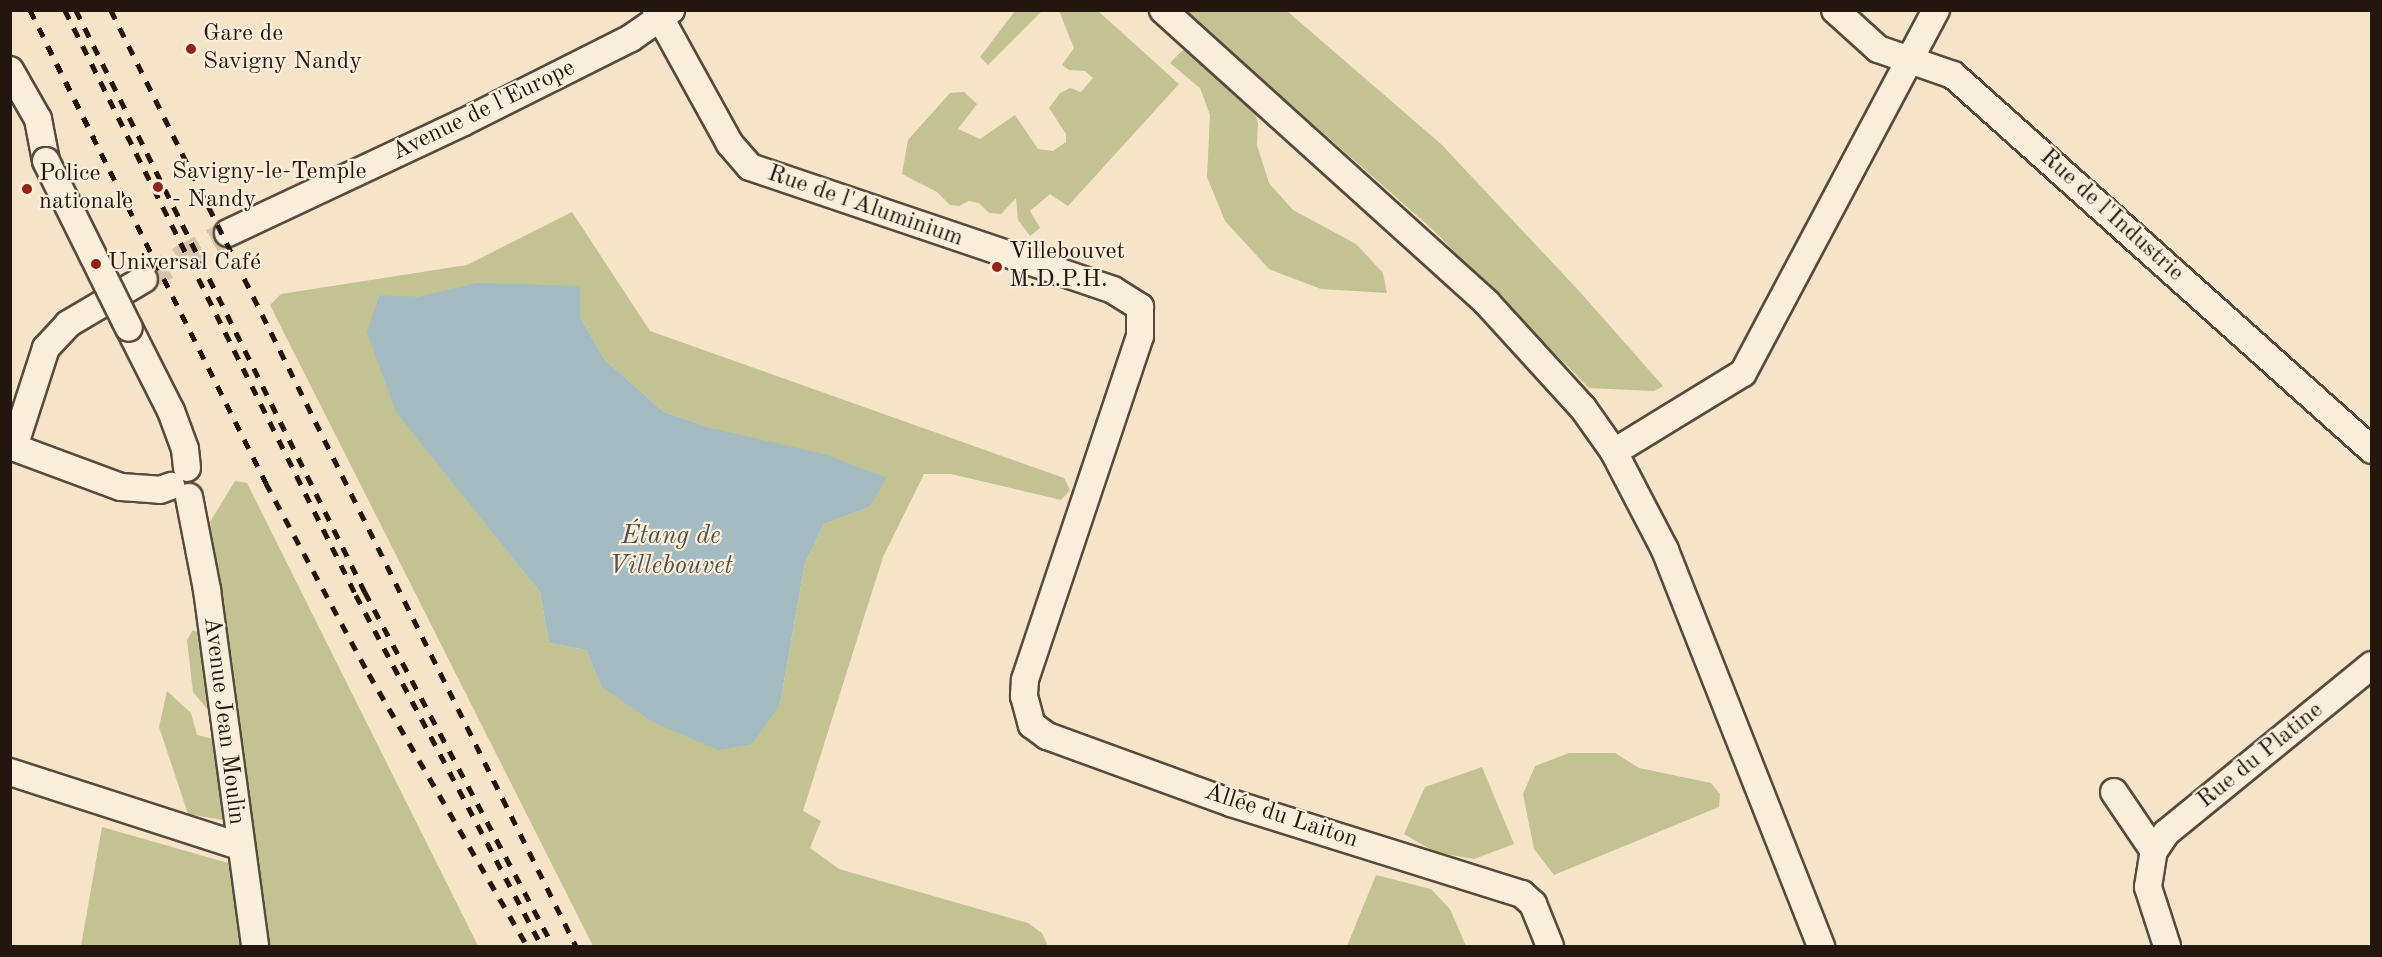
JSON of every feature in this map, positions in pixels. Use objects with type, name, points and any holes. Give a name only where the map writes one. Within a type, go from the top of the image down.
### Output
[{"type":"street","points":[[1163,10],[1487,303],[1558,377],[1614,452],[1665,550],[1821,946]]},
{"type":"street","name":"Rue de l'Industrie","points":[[1835,10],[1878,49],[1953,75],[2372,450]]},
{"type":"street","points":[[1614,452],[1743,373],[1936,10]]},
{"type":"street","name":"Avenue de l'Europe","points":[[228,233],[462,123],[662,14]]},
{"type":"street","name":"Rue de l'Aluminium","points":[[662,14],[730,144],[750,167],[1113,290],[1140,307],[1140,336],[1025,680]]},
{"type":"street","name":"Avenue Jean Moulin","points":[[10,70],[38,119],[46,160],[171,411],[185,449],[182,484],[207,590],[239,846],[255,946]]},
{"type":"street","points":[[144,279],[68,324],[46,348],[12,446],[121,487],[182,484]]},
{"type":"street","name":"Rue du Platine","points":[[2154,851],[2166,832],[2372,665]]},
{"type":"street","name":"Allée du Laiton","points":[[1025,680],[1027,713],[1032,725],[1047,736],[1231,803],[1522,894],[1533,904],[1550,946]]},
{"type":"street","points":[[10,772],[239,846]]},
{"type":"street","points":[[2114,792],[2154,851],[2148,887],[2167,946]]},
{"type":"green space","points":[[1015,11],[1042,11],[988,65],[980,57]]},
{"type":"green space","points":[[1059,11],[1098,11],[1179,84],[1068,206],[1050,194],[1030,211],[1040,228],[1030,236],[1018,220],[1016,198],[1001,214],[989,213],[979,203],[969,201],[959,206],[950,205],[937,192],[902,174],[908,140],[950,93],[964,92],[977,104],[958,129],[980,139],[1015,115],[1038,149],[1053,151],[1066,142],[1066,134],[1049,108],[1060,93],[1070,88],[1081,92],[1093,78],[1085,71],[1069,70],[1062,65],[1074,48]]},
{"type":"green space","points":[[1185,11],[1287,11],[1441,144],[1580,292],[1663,386],[1654,391],[1589,388],[1432,229]]},
{"type":"green space","points":[[1188,45],[1254,107],[1258,124],[1257,145],[1269,183],[1293,210],[1356,244],[1383,273],[1387,293],[1321,289],[1269,269],[1225,221],[1207,177],[1210,115],[1200,88],[1170,63]]},
{"type":"green space","points":[[572,212],[650,331],[1064,478],[1070,490],[1061,500],[951,474],[924,474],[883,557],[803,811],[821,821],[810,848],[839,869],[1028,923],[1042,933],[1048,946],[593,946],[270,305],[281,294],[467,265]],"holes":[[[379,295],[580,317],[605,360],[664,412],[714,429],[869,507],[824,524],[805,563],[780,704],[601,686],[586,650],[549,643],[540,592],[396,411],[368,332]]]},
{"type":"green space","points":[[235,481],[247,483],[478,946],[81,946],[102,827],[249,869],[252,825],[188,814],[159,727],[167,691],[191,713],[197,735],[231,743],[239,707],[226,702],[209,711],[193,692],[187,640],[193,630],[223,648],[210,522]]},
{"type":"green space","points":[[1569,753],[1615,753],[1639,768],[1711,783],[1720,794],[1719,807],[1554,875],[1534,849],[1523,794],[1535,766]]},
{"type":"green space","points":[[1482,767],[1514,844],[1474,859],[1435,852],[1404,834],[1425,787]]},
{"type":"green space","points":[[1376,875],[1431,889],[1450,909],[1466,946],[1347,946]]},
{"type":"water","name":"Étang de Villebouvet","points":[[477,283],[580,286],[580,317],[605,360],[664,412],[714,429],[824,454],[887,478],[869,507],[824,524],[805,563],[780,704],[752,744],[718,750],[651,721],[601,686],[586,650],[549,643],[540,592],[396,412],[367,332],[379,295],[418,297]]},
{"type":"tunnel","points":[[144,279],[228,233]]},
{"type":"railway","points":[[30,10],[266,483],[369,674],[527,946]]},
{"type":"railway","points":[[65,10],[356,595],[542,946]]},
{"type":"railway","points":[[76,10],[365,592],[553,946]]},
{"type":"railway","points":[[111,10],[576,946]]},
{"type":"place","name":"Gare de Savigny Nandy","points":[[191,49]]},
{"type":"place","name":"Savigny-le-Temple - Nandy","points":[[158,187]]},
{"type":"place","name":"Police nationale","points":[[27,189]]},
{"type":"place","name":"Universal Café","points":[[96,264]]},
{"type":"place","name":"Villebouvet M.D.P.H.","points":[[997,267]]}]
